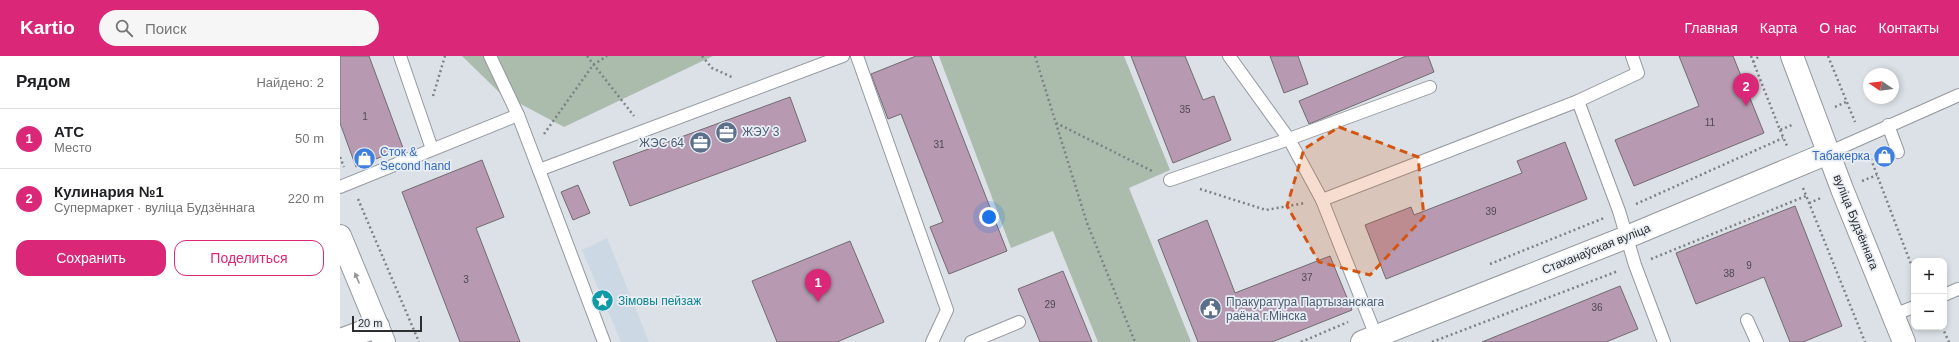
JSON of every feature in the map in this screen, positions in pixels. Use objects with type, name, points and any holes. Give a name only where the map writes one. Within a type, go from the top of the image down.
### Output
[{"type":"street","name":"вуліца Будзённага","points":[[1792,56],[1828,153],[1904,342]]},
{"type":"street","name":"Стаханаўская вуліца","points":[[1369,339],[1627,237],[1828,153]]},
{"type":"street","points":[[340,236],[381,334],[343,337]]},
{"type":"lane","points":[[400,56],[432,149]]},
{"type":"lane","points":[[490,56],[518,115],[604,342]]},
{"type":"lane","points":[[539,170],[843,56]]},
{"type":"lane","points":[[856,56],[946,310],[932,342]]},
{"type":"lane","points":[[1229,56],[1289,139],[1322,200],[1367,315],[1369,339]]},
{"type":"lane","points":[[1322,200],[1578,101],[1638,73],[1632,56]]},
{"type":"lane","points":[[1170,180],[1289,139],[1430,87]]},
{"type":"lane","points":[[1828,153],[1862,136],[1959,95]]},
{"type":"lane","points":[[1578,101],[1619,212],[1635,265],[1664,342]]},
{"type":"lane","points":[[346,184],[518,115]]},
{"type":"lane","points":[[1888,125],[1898,152]]},
{"type":"lane","points":[[1946,294],[1958,289]]},
{"type":"lane","points":[[1893,315],[1911,308]]},
{"type":"lane","points":[[1747,320],[1757,342]]},
{"type":"lane","points":[[971,342],[1019,322]]},
{"type":"path","points":[[424,125],[445,56]]},
{"type":"path","points":[[587,56],[646,130]]},
{"type":"path","points":[[532,151],[593,65],[607,56]]},
{"type":"path","points":[[702,56],[712,68],[758,88]]},
{"type":"path","points":[[1035,56],[1087,223],[1135,342]]},
{"type":"path","points":[[1753,62],[1759,56]]},
{"type":"path","points":[[1828,56],[1862,136],[1911,264]]},
{"type":"path","points":[[1056,123],[1170,180],[1266,210],[1322,200]]},
{"type":"path","points":[[1780,130],[1865,342]]},
{"type":"path","points":[[1483,267],[1619,212],[1783,138]]},
{"type":"path","points":[[340,157],[346,184],[419,342]]},
{"type":"path","points":[[1301,342],[1367,315]]},
{"type":"path","points":[[1943,330],[1949,342]]},
{"type":"highlighted area","points":[[1339,127],[1418,157],[1424,217],[1370,275],[1319,262],[1287,206],[1304,149]]},
{"type":"shaded area","points":[[607,238],[649,342],[621,342],[582,250]]},
{"type":"green space","points":[[462,56],[713,56],[564,127],[500,93]]},
{"type":"green space","points":[[939,56],[1124,56],[1170,170],[1129,188],[1191,342],[1098,342],[1053,231],[1011,248]]},
{"type":"building","points":[[340,56],[369,56],[403,148],[356,167],[340,123]]},
{"type":"building","points":[[916,56],[931,56],[1007,251],[949,274],[930,227],[943,222],[901,114],[888,119],[871,74]]},
{"type":"building","points":[[1131,56],[1185,56],[1203,100],[1214,96],[1231,140],[1173,163]]},
{"type":"building","points":[[1270,56],[1298,56],[1308,84],[1284,93]]},
{"type":"building","points":[[1406,56],[1428,56],[1434,72],[1309,124],[1299,101]]},
{"type":"building","points":[[1679,56],[1733,56],[1764,133],[1634,186],[1615,140],[1699,106]]},
{"type":"building","points":[[790,97],[806,141],[630,206],[613,162]]},
{"type":"building","points":[[1565,142],[1587,199],[1386,279],[1365,225],[1411,207],[1414,215],[1522,173],[1517,161]]},
{"type":"building","points":[[482,160],[504,217],[476,228],[520,342],[460,342],[402,192]]},
{"type":"building","points":[[578,185],[590,213],[573,220],[561,192]]},
{"type":"building","points":[[1795,206],[1842,326],[1803,342],[1790,342],[1764,277],[1696,304],[1676,253]]},
{"type":"building","points":[[1207,220],[1235,293],[1330,256],[1352,310],[1272,342],[1198,342],[1158,240]]},
{"type":"building","points":[[850,241],[884,322],[837,342],[777,342],[752,281]]},
{"type":"building","points":[[1063,271],[1092,342],[1040,342],[1018,289]]},
{"type":"building","points":[[1620,286],[1638,329],[1606,342],[1482,342]]},
{"type":"place","name":"Кулинария №1","points":[[1746,106]]},
{"type":"place","name":"ЖЭУ 3","points":[[727,132]]},
{"type":"place","name":"ЖЭС 64","points":[[700,143]]},
{"type":"place","name":"Табакерка","points":[[1885,156]]},
{"type":"place","name":"Сток & Second hand","points":[[365,159]]},
{"type":"place","name":"Зімовы пейзаж","points":[[603,301]]},
{"type":"place","name":"АТС","points":[[818,302]]},
{"type":"place","name":"Пракуратура Партызанскага раёна г.Мінска","points":[[1211,309]]}]
